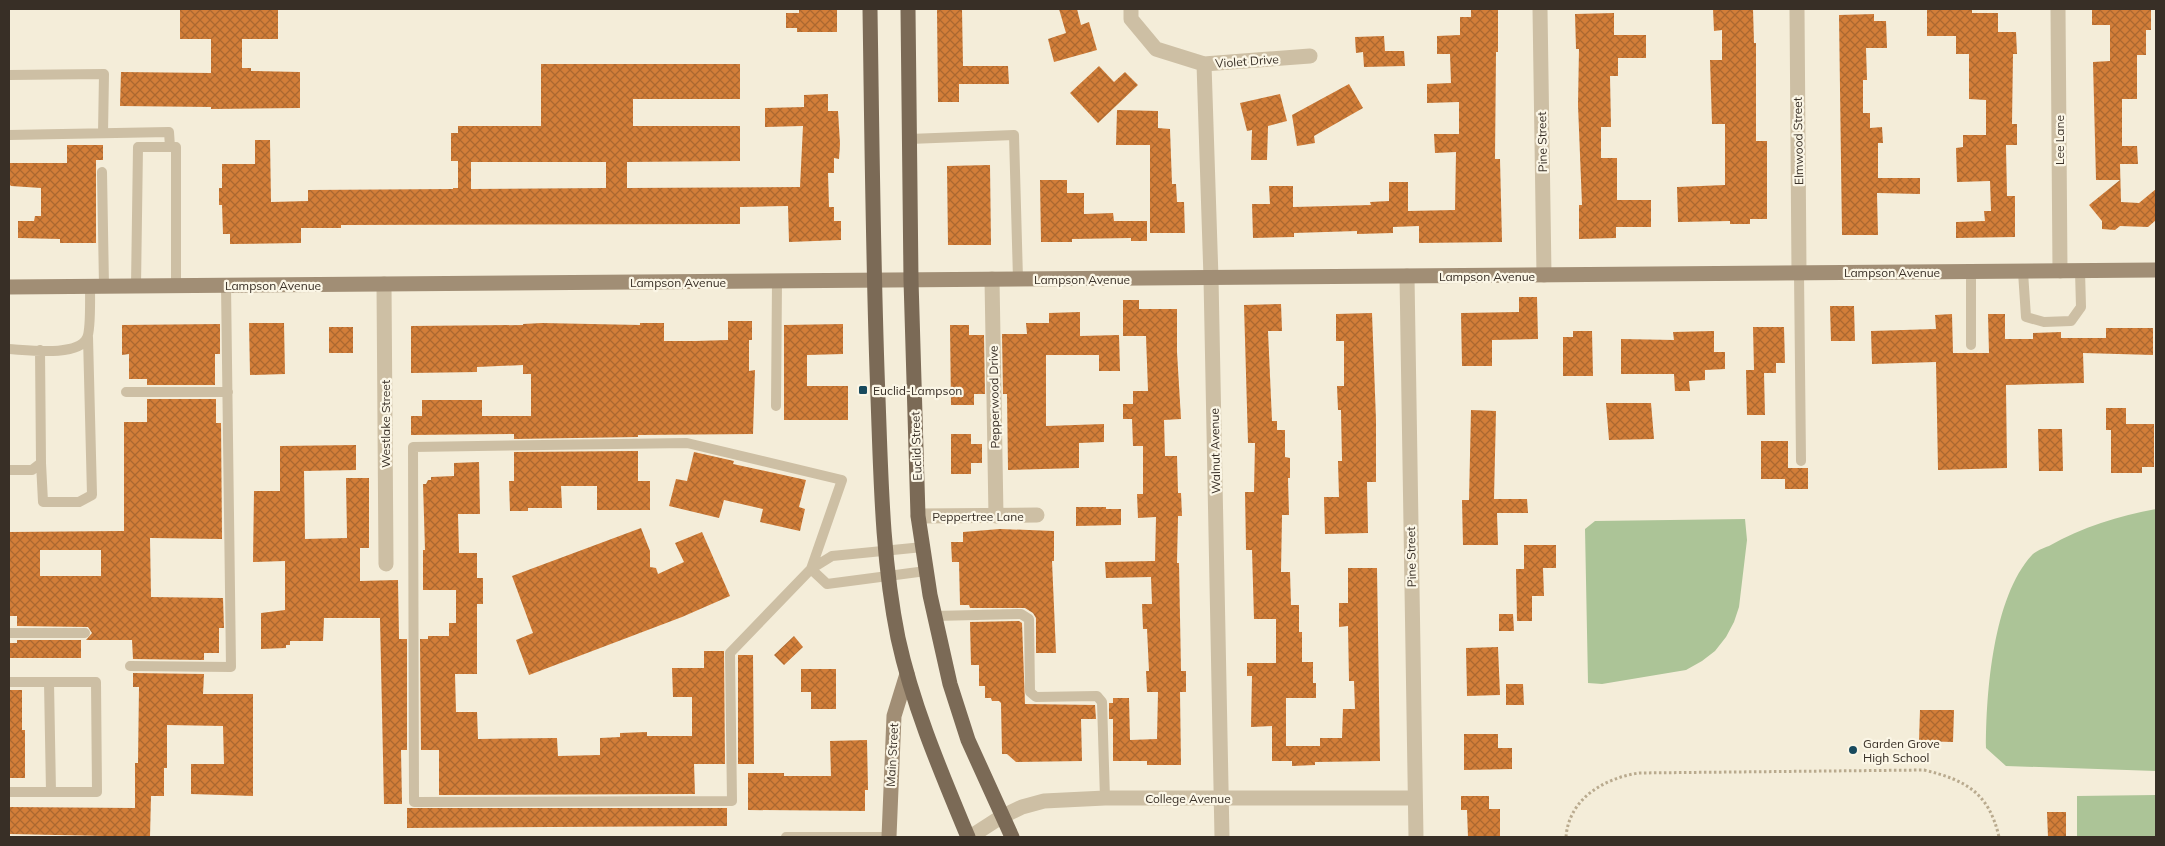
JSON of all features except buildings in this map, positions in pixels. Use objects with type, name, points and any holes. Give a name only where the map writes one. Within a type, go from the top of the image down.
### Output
[{"type":"main road","points":[[870,9],[874,280],[881,500],[888,576],[898,638],[907,674],[936,762],[969,837]]},
{"type":"main road","name":"Euclid Street","points":[[908,9],[911,280],[918,516],[934,616],[950,684],[965,730],[1001,817],[1012,837]]},
{"type":"street","name":"Violet Drive","points":[[1131,9],[1131,19],[1156,49],[1204,64],[1310,56]]},
{"type":"street","name":"Pine Street","points":[[1540,9],[1544,275]]},
{"type":"street","name":"Elmwood Street","points":[[1797,9],[1799,273]]},
{"type":"street","name":"Lee Lane","points":[[2058,9],[2060,271]]},
{"type":"street","name":"Walnut Avenue","points":[[1204,64],[1211,278],[1222,837]]},
{"type":"street","name":"Lampson Avenue","points":[[9,287],[2156,270]]},
{"type":"street","name":"Pine Street","points":[[1407,276],[1416,837]]},
{"type":"street","name":"Pepperwood Drive","points":[[992,279],[996,516]]},
{"type":"street","name":"Westlake Street","points":[[384,284],[386,564]]},
{"type":"street","name":"Peppertree Lane","points":[[918,516],[1037,515]]},
{"type":"street","name":"Main Street","points":[[889,837],[894,716],[907,674]]},
{"type":"street","name":"College Avenue","points":[[969,837],[1001,817],[1022,807],[1044,801],[1105,798],[1415,798]]},
{"type":"lane","points":[[9,75],[104,74],[104,133]]},
{"type":"lane","points":[[9,135],[169,132],[170,147]]},
{"type":"lane","points":[[909,138],[1014,135],[1018,279]]},
{"type":"lane","points":[[136,286],[138,146],[176,147],[176,286]]},
{"type":"lane","points":[[40,350],[43,502],[79,502],[92,495],[88,336],[97,286],[102,172]]},
{"type":"lane","points":[[2023,272],[2026,317],[2044,322],[2071,321],[2081,308],[2080,271]]},
{"type":"lane","points":[[1970,272],[1972,345]]},
{"type":"lane","points":[[1799,273],[1801,461]]},
{"type":"lane","points":[[776,406],[777,281]]},
{"type":"lane","points":[[130,666],[231,667],[226,285]]},
{"type":"lane","points":[[9,350],[68,350],[81,346],[88,336]]},
{"type":"lane","points":[[126,392],[228,392]]},
{"type":"lane","points":[[811,569],[842,480],[687,443],[414,447],[414,802],[732,801],[730,653],[811,569],[832,556],[923,547]]},
{"type":"lane","points":[[9,470],[32,470],[41,463]]},
{"type":"lane","points":[[811,569],[828,584],[926,571]]},
{"type":"lane","points":[[934,616],[1021,614],[1028,619],[1030,692],[1036,697],[1097,696],[1102,702],[1105,798]]},
{"type":"lane","points":[[9,633],[85,633]]},
{"type":"lane","points":[[9,682],[96,682],[97,792],[9,792]]},
{"type":"lane","points":[[44,682],[51,792]]},
{"type":"lane","points":[[786,837],[889,837]]},
{"type":"path","points":[[1566,837],[1572,815],[1585,797],[1598,786],[1620,776],[1639,773],[1924,770],[1945,775],[1964,783],[1982,798],[1995,818],[1999,837]]},
{"type":"green space","points":[[2156,509],[2156,771],[2006,766],[1986,748],[1986,726],[1994,647],[2008,595],[2019,573],[2035,552],[2074,533],[2128,515]]},
{"type":"green space","points":[[1745,519],[1747,540],[1739,607],[1726,637],[1715,651],[1686,670],[1602,684],[1588,683],[1585,529],[1595,521]]},
{"type":"green space","points":[[2156,795],[2156,837],[2077,837],[2077,796]]},
{"type":"place","name":"Euclid-Lampson","points":[[863,390]]},
{"type":"place","name":"Garden Grove High School","points":[[1853,750]]}]
